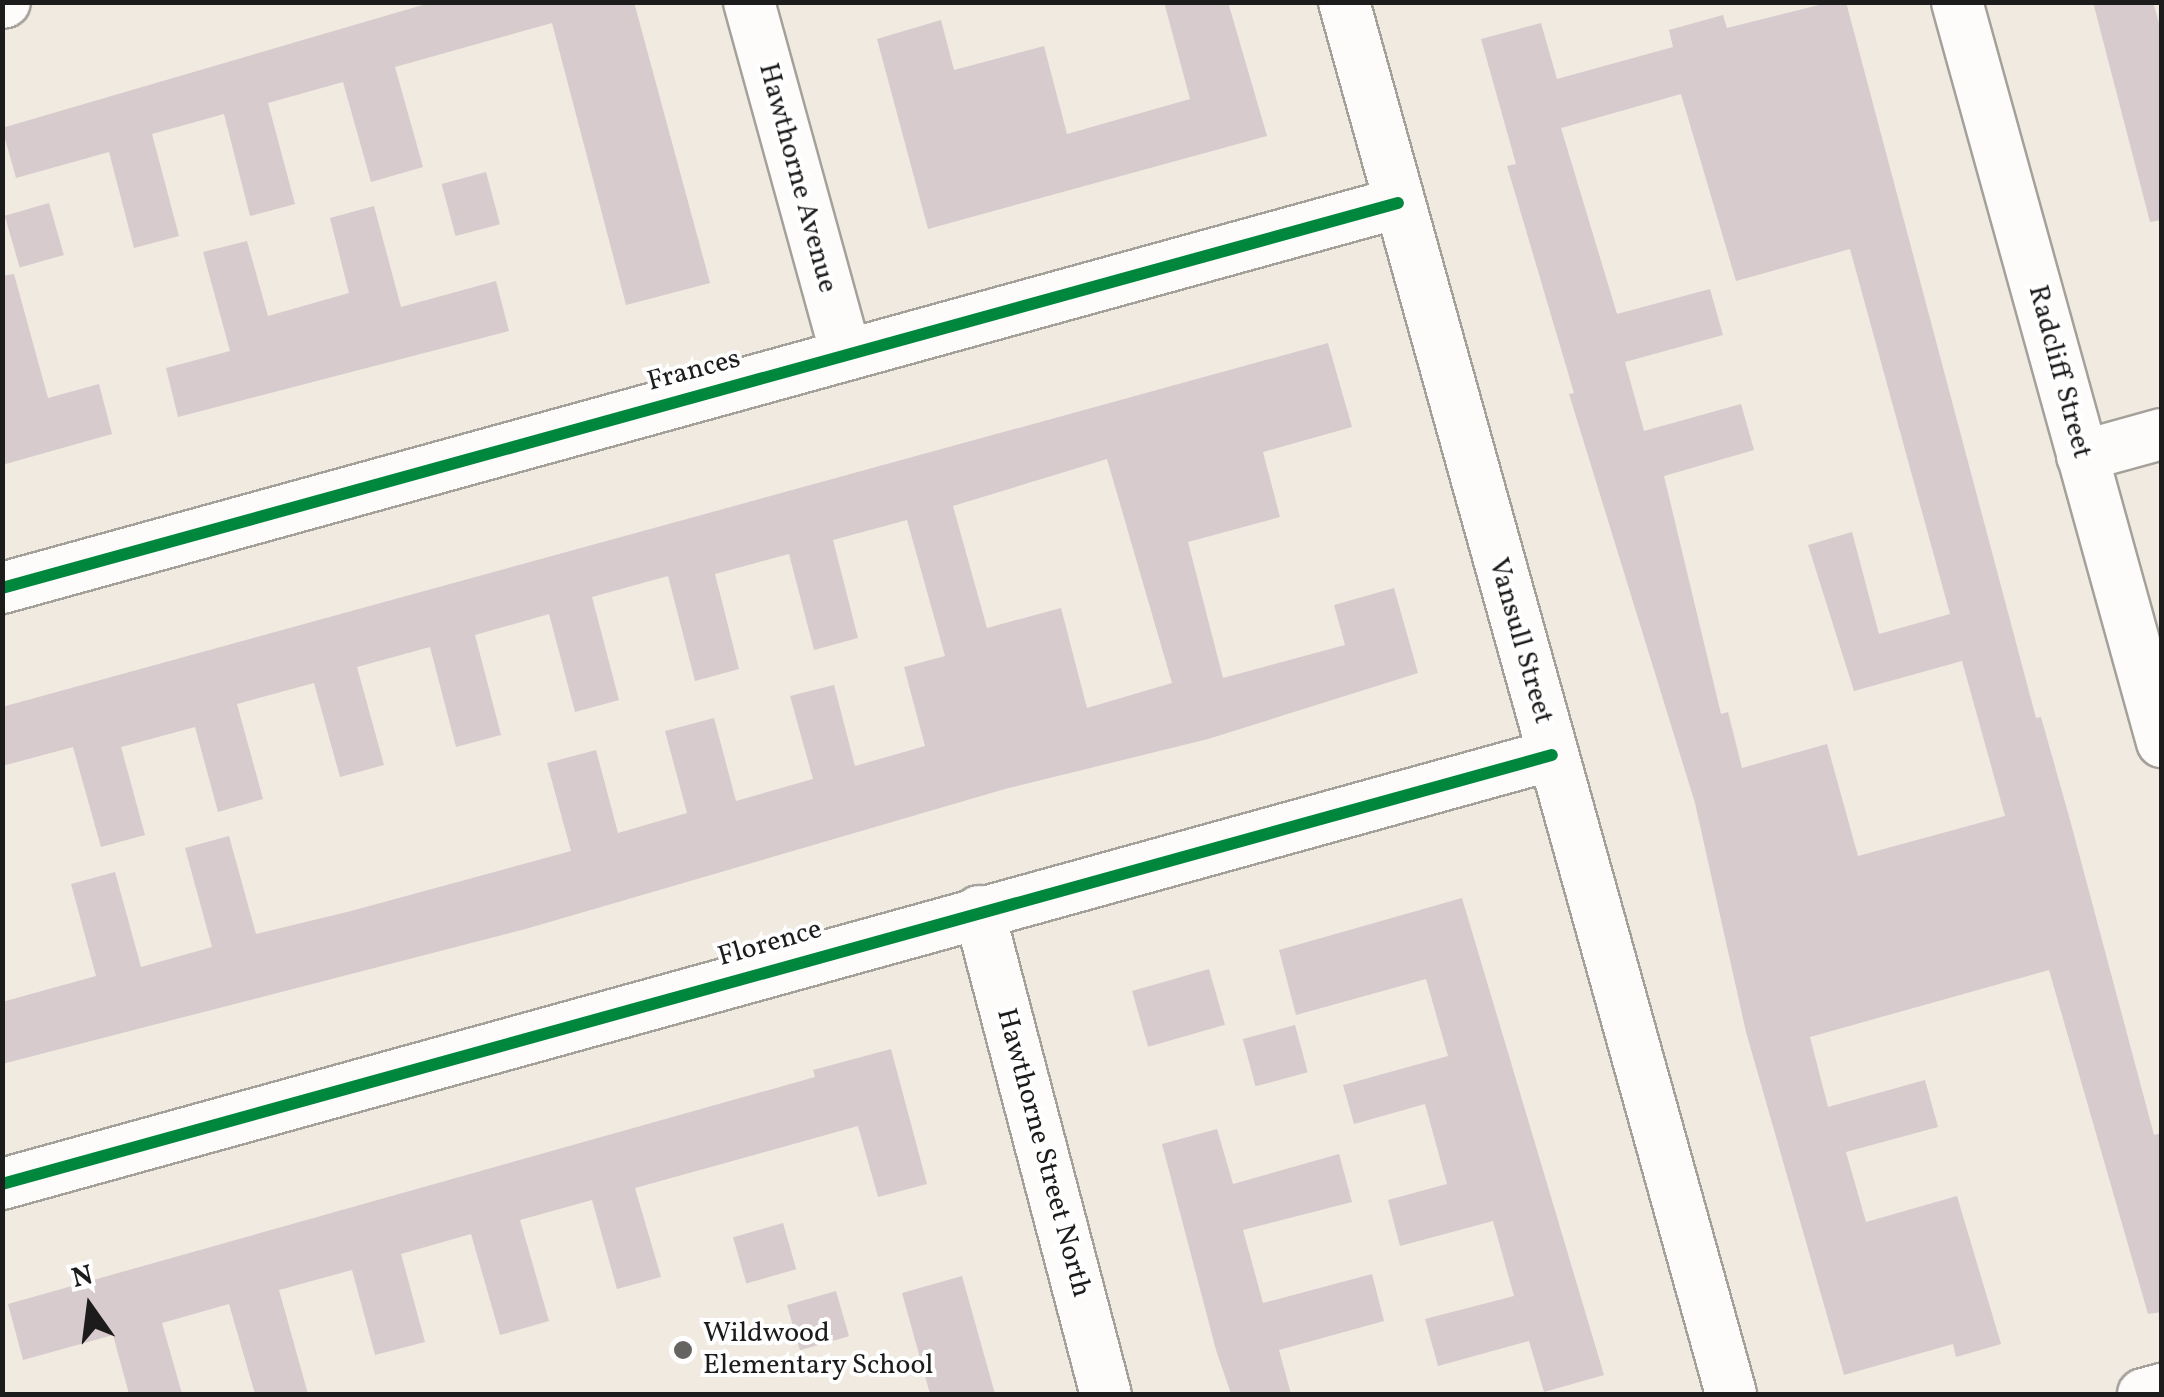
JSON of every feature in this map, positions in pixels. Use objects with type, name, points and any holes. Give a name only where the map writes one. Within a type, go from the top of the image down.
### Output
[{"type":"street","name":"Hawthorne Avenue","points":[[749,2],[846,354]]},
{"type":"street","name":"Vansull Street","points":[[1344,2],[1731,1394]]},
{"type":"street","name":"Radcliff Street","points":[[1957,2],[2162,742]]},
{"type":"street","name":"Frances","points":[[2,588],[1398,203]]},
{"type":"street","points":[[2082,456],[2162,434]]},
{"type":"street","name":"Florence","points":[[2,1184],[1552,755]]},
{"type":"street","name":"Hawthorne Street North","points":[[979,912],[1106,1394]]},
{"type":"street","points":[[2143,1394],[2162,1390]]},
{"type":"building","points":[[433,2],[634,2],[710,283],[626,305],[552,23],[395,67],[423,167],[371,182],[343,82],[268,103],[295,204],[250,216],[224,114],[152,134],[179,236],[134,248],[109,152],[16,178],[2,128]]},
{"type":"building","points":[[1164,2],[1228,2],[1267,136],[928,229],[877,39],[941,20],[954,70],[1044,46],[1067,134],[1190,99]]},
{"type":"building","points":[[1831,2],[1846,2],[2036,718],[2041,717],[2154,1135],[2162,1133],[2162,1312],[2148,1314],[2049,970],[1810,1037],[1828,1107],[1925,1080],[1938,1127],[1846,1152],[1866,1222],[1957,1196],[2001,1344],[1956,1357],[1953,1344],[1844,1375],[1746,1032],[1695,803],[1569,394],[1574,393],[1507,166],[1516,164],[1481,39],[1541,23],[1557,79],[1673,47],[1669,30],[1723,15],[1727,28]],"holes":[[[1681,94],[1736,281],[1850,249],[1950,614],[1879,634],[1852,532],[1808,545],[1854,691],[1962,661],[2005,816],[1858,856],[1827,744],[1742,768],[1728,712],[1721,714],[1664,476],[1754,450],[1741,404],[1644,431],[1625,362],[1723,335],[1710,289],[1617,314],[1561,128]]]},
{"type":"building","points":[[2093,2],[2153,2],[2162,34],[2162,220],[2150,222]]},
{"type":"building","points":[[486,172],[500,224],[456,236],[442,184]]},
{"type":"building","points":[[49,203],[64,255],[20,268],[5,216]]},
{"type":"building","points":[[374,206],[401,307],[496,281],[509,331],[178,417],[166,368],[230,351],[203,252],[247,241],[268,316],[349,293],[330,218]]},
{"type":"building","points":[[14,274],[48,398],[99,384],[112,434],[2,465],[2,276]]},
{"type":"building","points":[[1328,343],[1352,427],[1263,452],[1280,517],[1188,542],[1223,678],[1345,645],[1334,605],[1394,588],[1418,673],[1208,739],[1005,789],[529,928],[2,1064],[2,1002],[96,976],[71,884],[115,872],[141,967],[212,947],[185,848],[229,836],[256,934],[351,911],[571,851],[547,763],[596,750],[618,833],[687,813],[665,731],[714,718],[736,801],[813,779],[790,696],[834,685],[855,766],[925,746],[904,667],[945,656],[907,520],[833,540],[858,638],[814,650],[789,554],[715,574],[739,669],[695,681],[668,576],[592,597],[619,700],[575,712],[549,614],[475,635],[501,735],[456,747],[430,647],[357,667],[384,765],[340,777],[314,683],[237,704],[263,799],[218,812],[195,727],[121,747],[145,835],[101,847],[73,747],[2,766],[2,707]],"holes":[[[1107,459],[1172,683],[1087,708],[1061,608],[987,628],[953,506]]]},
{"type":"building","points":[[1462,898],[1604,1375],[1544,1392],[1529,1341],[1438,1366],[1425,1319],[1514,1296],[1493,1221],[1400,1246],[1388,1200],[1447,1184],[1425,1104],[1354,1124],[1343,1085],[1448,1056],[1426,979],[1296,1015],[1279,950]]},
{"type":"building","points":[[1209,969],[1225,1025],[1148,1047],[1132,991]]},
{"type":"building","points":[[1295,1025],[1308,1072],[1256,1086],[1243,1039]]},
{"type":"building","points":[[891,1049],[927,1184],[878,1197],[858,1126],[635,1188],[661,1277],[617,1289],[592,1200],[520,1220],[549,1321],[500,1335],[471,1234],[401,1254],[425,1342],[375,1355],[352,1270],[279,1290],[308,1394],[255,1394],[229,1304],[162,1323],[182,1394],[129,1394],[113,1335],[23,1360],[8,1304],[815,1077],[813,1070]]},
{"type":"building","points":[[1217,1129],[1233,1184],[1339,1154],[1352,1202],[1243,1230],[1263,1303],[1372,1274],[1384,1321],[1279,1350],[1291,1394],[1231,1394],[1216,1350],[1162,1144]]},
{"type":"building","points":[[783,1223],[796,1269],[746,1283],[733,1237]]},
{"type":"building","points":[[962,1276],[995,1394],[930,1394],[902,1293]]},
{"type":"building","points":[[836,1291],[849,1336],[800,1350],[787,1305]]},
{"type":"cycle path","points":[[2,588],[1398,203]]},
{"type":"cycle path","points":[[2,1184],[1552,755]]},
{"type":"place","name":"Wildwood Elementary School","points":[[683,1350]]}]
